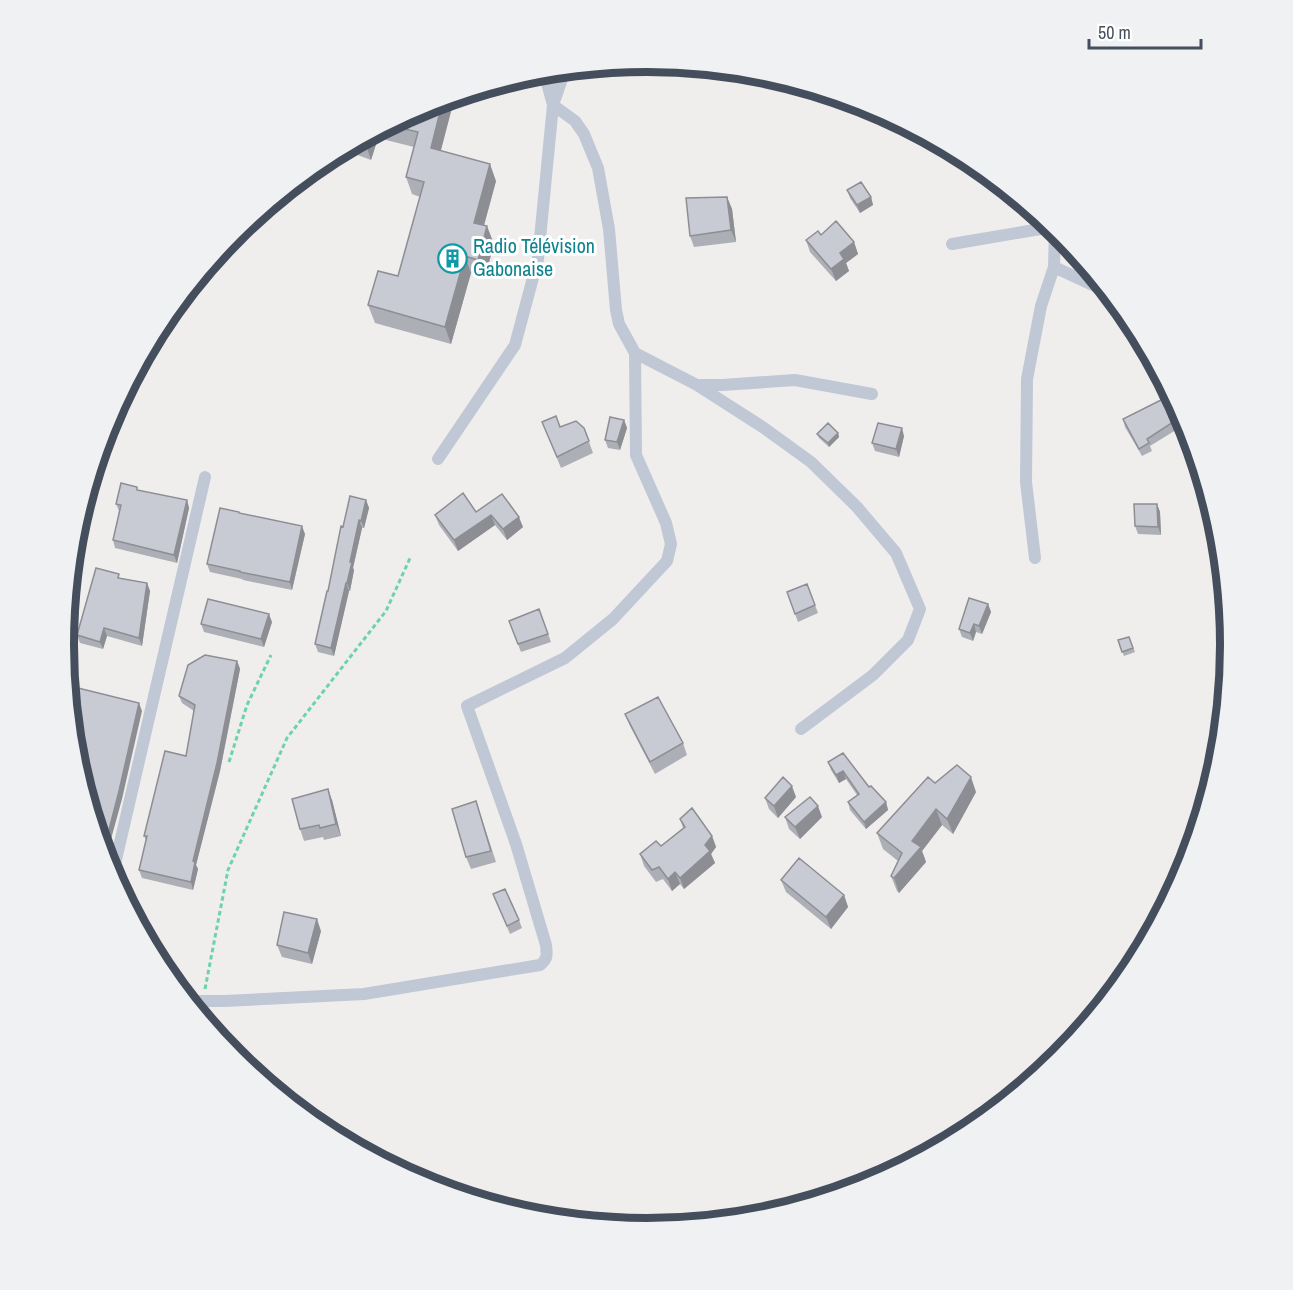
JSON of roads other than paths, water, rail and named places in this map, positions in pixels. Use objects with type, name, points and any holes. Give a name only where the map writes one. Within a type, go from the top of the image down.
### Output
[{"type":"street","points":[[438,459],[515,345],[537,259],[553,105],[562,79]]},
{"type":"street","points":[[546,81],[553,105],[574,121],[584,134],[598,168],[609,229],[618,317],[625,336],[635,352],[697,385],[764,428],[811,462],[857,507],[897,553],[920,609],[908,640],[873,675],[801,729]]},
{"type":"street","points":[[952,244],[1041,230]]},
{"type":"street","points":[[1035,558],[1026,482],[1027,379],[1041,306],[1054,267],[1054,242]]},
{"type":"street","points":[[1054,267],[1091,284]]},
{"type":"street","points":[[198,1002],[364,994],[540,965],[546,960],[546,945],[516,844],[467,706],[565,658],[613,620],[667,561],[671,544],[666,523],[636,455],[635,352]]},
{"type":"street","points":[[697,385],[722,386],[795,380],[872,394]]},
{"type":"street","points":[[116,861],[205,477]]},
{"type":"place","name":"Radio Télévision Gabonaise","points":[[452,258]]}]
